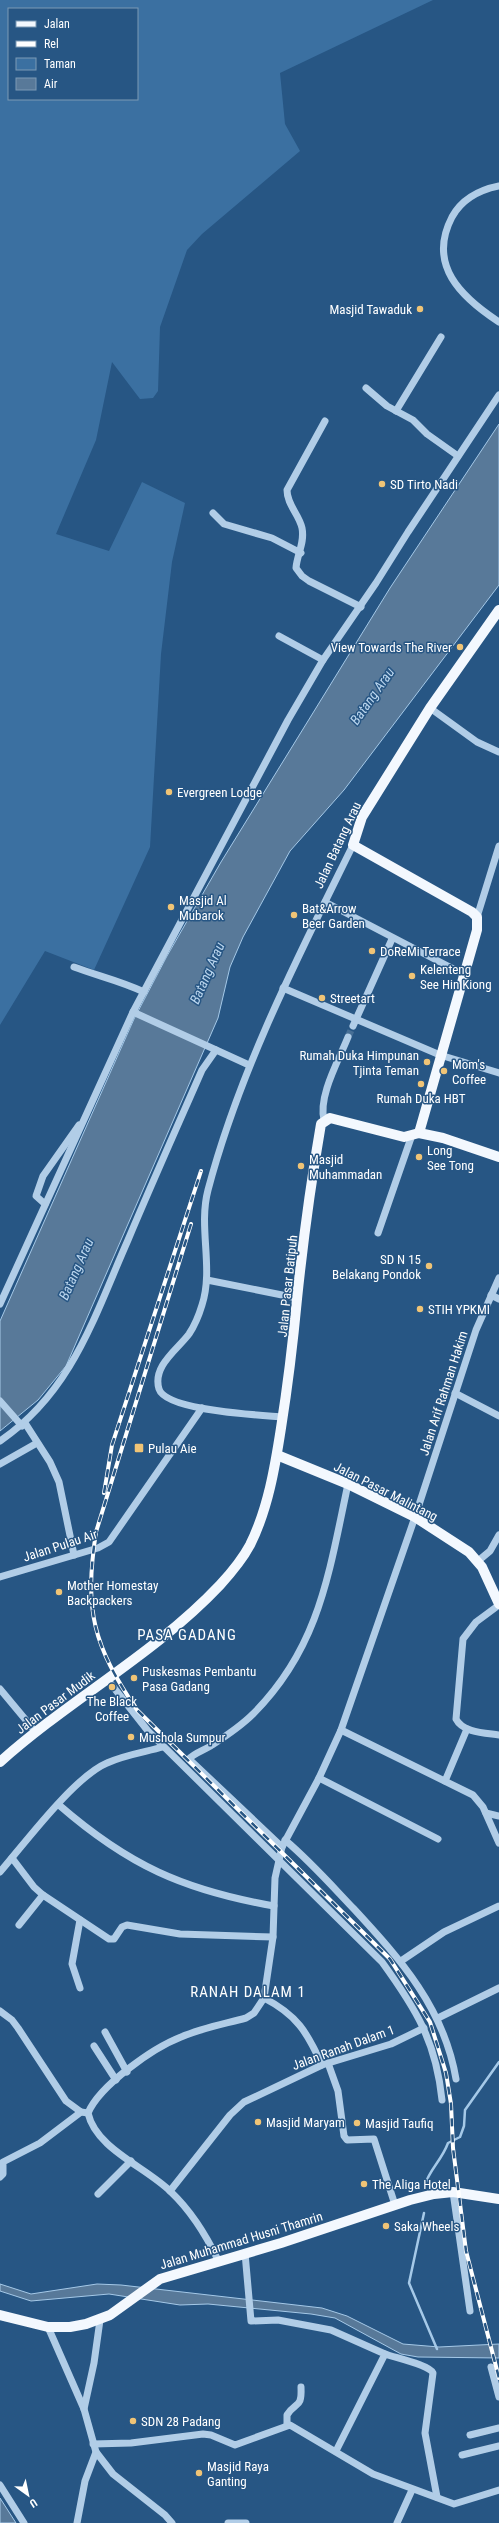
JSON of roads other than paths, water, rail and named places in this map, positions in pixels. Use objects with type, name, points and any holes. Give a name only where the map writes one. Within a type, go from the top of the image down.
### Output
[{"type":"main road","name":"Jalan Batang Arau","points":[[353,845],[362,817],[430,708],[497,616]]},
{"type":"main road","points":[[353,845],[472,912],[477,917],[477,930],[465,975],[416,1134]]},
{"type":"main road","points":[[324,1120],[336,1119],[404,1136],[416,1134],[443,1138],[499,1157]]},
{"type":"main road","name":"Jalan Pasar Batipuh","points":[[277,1455],[294,1341],[297,1298],[320,1132],[324,1120]]},
{"type":"main road","name":"Jalan Pasar Malintang","points":[[277,1455],[348,1484],[415,1517],[469,1552],[478,1561],[499,1604]]},
{"type":"main road","name":"Jalan Pasar Mudik","points":[[0,1762],[34,1731],[133,1662],[178,1625],[220,1585],[236,1566],[249,1546],[259,1523],[277,1455]]},
{"type":"main road","name":"Jalan Muhammad Husni Thamrin","points":[[0,2315],[48,2327],[70,2327],[100,2320],[110,2315],[142,2290],[160,2279],[395,2205],[434,2194],[453,2192],[499,2199]]},
{"type":"street","points":[[499,186],[485,189],[469,198],[455,212],[444,232],[442,250],[452,279],[468,298],[499,322]]},
{"type":"street","points":[[396,411],[441,337]]},
{"type":"street","points":[[366,388],[396,411],[412,420],[438,442],[458,456]]},
{"type":"street","points":[[0,1304],[82,1123],[144,992],[243,804],[323,660],[360,607],[499,395]]},
{"type":"street","points":[[325,422],[287,490],[287,498],[302,528],[301,553],[296,568],[302,576],[360,607]]},
{"type":"street","points":[[213,513],[224,524],[272,538],[301,553]]},
{"type":"street","points":[[279,636],[323,660]]},
{"type":"street","points":[[430,708],[476,742],[499,752]]},
{"type":"street","name":"Jalan Batang Arau","points":[[283,1417],[202,1408],[166,1396],[159,1389],[159,1384],[163,1365],[168,1356],[196,1324],[206,1290],[207,1280],[204,1214],[207,1191],[249,1065],[283,988],[353,845]]},
{"type":"street","points":[[477,917],[499,846]]},
{"type":"street","points":[[325,902],[392,939],[465,975]]},
{"type":"street","points":[[354,1023],[392,939]]},
{"type":"street","points":[[74,967],[94,975],[123,982],[144,992]]},
{"type":"street","points":[[283,988],[354,1023],[440,1055],[499,1073]]},
{"type":"street","points":[[134,1013],[249,1065]]},
{"type":"street","points":[[324,1120],[322,1112],[324,1098],[348,1037]]},
{"type":"street","points":[[0,1441],[22,1424],[52,1393],[76,1359],[202,1070],[213,1049]]},
{"type":"street","points":[[45,1204],[36,1196],[40,1183],[71,1134],[82,1123]]},
{"type":"street","points":[[378,1233],[416,1134]]},
{"type":"street","name":"Jalan Arif Rahman Hakim","points":[[264,1998],[273,1937],[278,1859],[283,1844],[319,1778],[341,1730],[415,1517],[455,1393],[491,1295],[499,1278]]},
{"type":"street","points":[[207,1280],[297,1298]]},
{"type":"street","points":[[491,1295],[499,1299]]},
{"type":"street","points":[[455,1393],[499,1416]]},
{"type":"street","points":[[0,1401],[22,1424],[50,1462],[59,1482],[74,1555]]},
{"type":"street","name":"Jalan Pulau Air","points":[[0,1578],[98,1548],[113,1537],[202,1408]]},
{"type":"street","points":[[0,1464],[37,1443]]},
{"type":"street","points":[[348,1484],[319,1610],[303,1646],[274,1690],[252,1714],[231,1732],[189,1759],[283,1844],[328,1882],[402,1961],[423,1991],[438,2018],[449,2045],[456,2079]]},
{"type":"street","points":[[478,1561],[490,1551],[499,1535]]},
{"type":"street","points":[[499,1604],[476,1622],[463,1639],[456,1719],[461,1726],[467,1729],[499,1735]]},
{"type":"street","points":[[107,1679],[130,1710],[163,1747],[382,1962],[406,1995],[424,2028],[435,2054],[442,2100]]},
{"type":"street","points":[[0,1689],[34,1731]]},
{"type":"street","points":[[445,1781],[467,1729]]},
{"type":"street","points":[[341,1730],[473,1795],[486,1813],[499,1843]]},
{"type":"street","points":[[0,1872],[59,1804],[86,1778],[103,1765],[163,1747]]},
{"type":"street","points":[[319,1778],[438,1839]]},
{"type":"street","points":[[59,1804],[84,1826],[141,1865],[221,1896],[274,1906]]},
{"type":"street","points":[[486,1813],[499,1816]]},
{"type":"street","points":[[12,1858],[34,1887],[43,1895],[111,1940],[127,1925],[180,1934],[273,1937]]},
{"type":"street","points":[[19,1925],[43,1895]]},
{"type":"street","points":[[402,1961],[444,1932],[499,1906]]},
{"type":"street","points":[[80,1920],[72,1959],[73,1970],[80,1988]]},
{"type":"street","points":[[438,2018],[499,1988]]},
{"type":"street","points":[[0,2177],[2,2174],[3,2162],[40,2143],[84,2112],[116,2080],[127,2072],[182,2036],[246,2018],[254,2013],[264,1998],[290,2013],[301,2025],[325,2064],[338,2090],[344,2136],[347,2140],[374,2139],[395,2205]]},
{"type":"street","points":[[0,2011],[12,2020],[18,2028],[66,2101],[84,2112],[94,2130],[104,2141],[170,2191],[196,2222],[218,2260]]},
{"type":"street","name":"Jalan Ranah Dalam 1","points":[[170,2191],[236,2108],[295,2076],[325,2064],[391,2044],[424,2028]]},
{"type":"street","points":[[105,2032],[127,2072]]},
{"type":"street","points":[[94,2046],[116,2080]]},
{"type":"street","points":[[98,2194],[131,2161]]},
{"type":"street","points":[[453,2192],[470,2311]]},
{"type":"street","points":[[245,2253],[250,2314],[252,2321],[278,2320],[331,2330],[405,2362],[428,2367],[433,2373],[425,2434],[437,2498]]},
{"type":"street","points":[[84,2409],[94,2363],[100,2320]]},
{"type":"street","points":[[48,2327],[84,2409],[92,2444],[96,2452],[113,2474],[165,2515],[172,2523]]},
{"type":"street","points":[[336,2451],[385,2354]]},
{"type":"street","points":[[491,2367],[499,2396]]},
{"type":"street","points":[[287,2425],[287,2415],[299,2405],[302,2400],[301,2387]]},
{"type":"street","points":[[92,2444],[131,2443],[203,2434],[211,2435],[236,2445],[287,2425],[296,2427],[373,2474],[412,2490],[456,2504],[499,2490]]},
{"type":"street","points":[[470,2435],[499,2428]]},
{"type":"street","points":[[462,2455],[499,2446]]},
{"type":"street","points":[[79,2522],[84,2481],[96,2452]]},
{"type":"street","points":[[0,2485],[24,2523]]},
{"type":"street","points":[[397,2523],[412,2490]]},
{"type":"street","points":[[228,2523],[246,2523]]},
{"type":"water","name":"Batang Arau","points":[[499,424],[499,585],[344,790],[290,851],[243,937],[230,967],[218,1018],[66,1366],[38,1400],[0,1431],[0,1321],[134,1019],[167,956],[221,862],[390,588]]},
{"type":"water","points":[[0,2284],[31,2294],[97,2284],[121,2285],[322,2308],[347,2316],[403,2344],[439,2347],[499,2344],[499,2358],[418,2357],[401,2354],[335,2318],[311,2314],[208,2304],[180,2305],[109,2294],[31,2301],[0,2291]]},
{"type":"water","points":[[0,2498],[16,2523],[0,2523]]},
{"type":"waterway","points":[[425,2185],[429,2174],[448,2143],[460,2137],[464,2126],[465,2110],[499,2062]]},
{"type":"waterway","points":[[424,2213],[409,2283],[437,2349]]},
{"type":"tunnel","points":[[348,1037],[353,1026]]},
{"type":"railway","points":[[104,1493],[112,1445],[201,1171]]},
{"type":"railway","points":[[191,1224],[96,1532],[91,1584],[92,1606],[96,1626],[110,1666],[137,1710],[390,1959],[430,2022],[446,2073],[451,2104],[453,2148],[466,2251],[499,2378]]},
{"type":"place","name":"Masjid Tawaduk","points":[[420,309]]},
{"type":"place","name":"SD Tirto Nadi","points":[[382,484]]},
{"type":"place","name":"View Towards The River","points":[[460,647]]},
{"type":"place","name":"Evergreen Lodge","points":[[169,792]]},
{"type":"place","name":"Masjid Al Mubarok","points":[[171,907]]},
{"type":"place","name":"Bat&Arrow Beer Garden","points":[[294,915]]},
{"type":"place","name":"DoReMi Terrace","points":[[372,951]]},
{"type":"place","name":"Kelenteng See Hin Kiong","points":[[412,976]]},
{"type":"place","name":"Streetart","points":[[322,998]]},
{"type":"place","name":"Rumah Duka Himpunan Tjinta Teman","points":[[427,1062]]},
{"type":"place","name":"Mom's Coffee","points":[[444,1071]]},
{"type":"place","name":"Rumah Duka HBT","points":[[421,1084]]},
{"type":"place","name":"Long See Tong","points":[[419,1157]]},
{"type":"place","name":"Masjid Muhammadan","points":[[301,1166]]},
{"type":"place","name":"SD N 15 Belakang Pondok","points":[[429,1266]]},
{"type":"place","name":"STIH YPKMI","points":[[420,1309]]},
{"type":"place","name":"Pulau Aie","points":[[139,1448]]},
{"type":"place","name":"Mother Homestay Backpackers","points":[[59,1592]]},
{"type":"place","name":"Puskesmas Pembantu Pasa Gadang","points":[[134,1678]]},
{"type":"place","name":"The Black Coffee","points":[[112,1687]]},
{"type":"place","name":"Mushola Sumpur","points":[[131,1737]]},
{"type":"place","name":"Masjid Maryam","points":[[258,2122]]},
{"type":"place","name":"Masjid Taufiq","points":[[357,2123]]},
{"type":"place","name":"The Aliga Hotel","points":[[364,2184]]},
{"type":"place","name":"Saka Wheels","points":[[386,2226]]},
{"type":"place","name":"SDN 28 Padang","points":[[133,2421]]},
{"type":"place","name":"Masjid Raya Ganting","points":[[199,2473]]},
{"type":"district","name":"PASA GADANG","points":[[187,1635]]},
{"type":"district","name":"RANAH DALAM 1","points":[[248,1992]]}]
